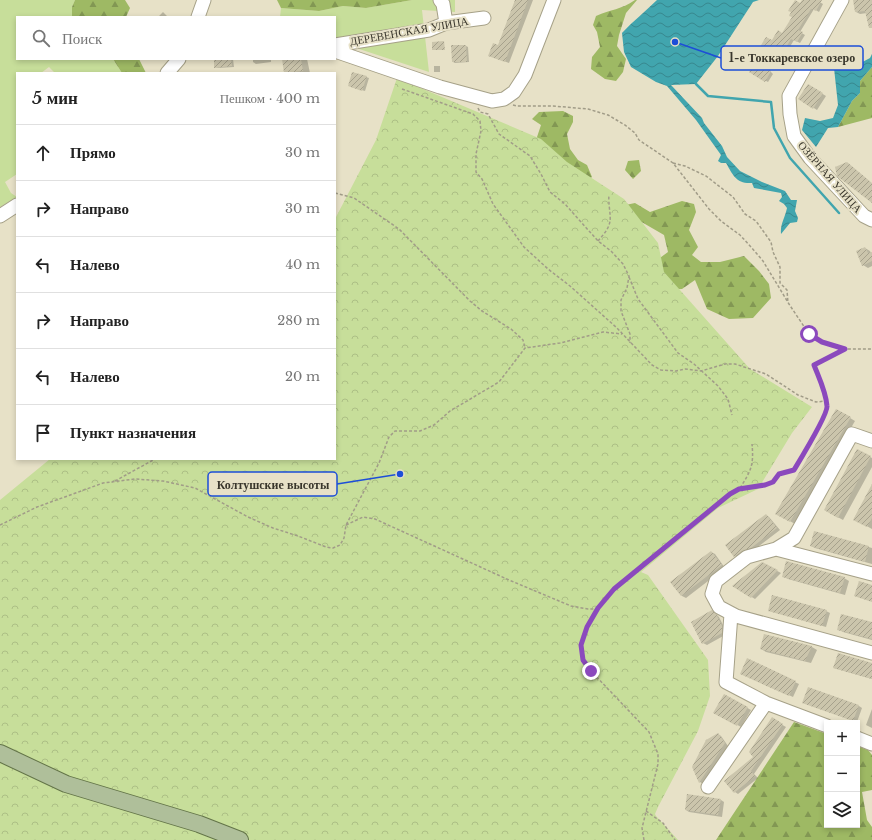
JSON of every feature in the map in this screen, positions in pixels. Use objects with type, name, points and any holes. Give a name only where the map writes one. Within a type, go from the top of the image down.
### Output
[{"type":"main road","points":[[0,753],[66,784],[199,824],[240,840]]},
{"type":"street","points":[[198,16],[204,0]]},
{"type":"street","points":[[440,0],[443,4],[446,23]]},
{"type":"street","points":[[336,50],[440,87],[492,101],[504,99],[514,92],[525,75],[554,0]]},
{"type":"street","name":"ОЗЁРНАЯ УЛИЦА","points":[[842,0],[789,96],[790,114],[794,136],[810,158],[864,216],[872,220]]},
{"type":"street","name":"ДЕРЕВЕНСКАЯ УЛИЦА","points":[[336,45],[429,30],[446,23],[484,18]]},
{"type":"street","points":[[168,72],[178,60]]},
{"type":"street","points":[[0,216],[16,207]]},
{"type":"street","points":[[872,441],[852,434],[794,538],[776,549],[747,557],[716,581],[712,594],[719,607],[731,614],[872,653]]},
{"type":"street","points":[[776,549],[872,574]]},
{"type":"street","points":[[731,614],[726,682],[766,703],[824,725]]},
{"type":"street","points":[[708,787],[766,703]]},
{"type":"street","points":[[860,739],[872,744]]},
{"type":"path","points":[[402,88],[473,114],[480,121],[481,131],[476,154],[476,172],[482,179],[493,204],[524,247],[583,299],[591,304],[617,328],[652,365],[661,370],[676,371],[685,369],[701,371],[725,364],[735,364],[766,374],[798,395],[816,402],[826,401]]},
{"type":"path","points":[[475,96],[480,112],[488,114],[499,134],[530,156],[550,192],[565,204],[598,241],[611,251],[623,264],[638,299],[678,353],[690,361],[718,386],[728,399],[732,415]]},
{"type":"path","points":[[516,106],[553,106],[588,109],[608,115],[625,125],[635,133],[639,140],[673,163],[696,170],[718,184],[733,197],[745,214],[756,220],[771,242],[773,252],[780,267],[780,283],[786,290],[789,304]]},
{"type":"path","points":[[673,163],[709,209],[721,221],[740,234],[763,261],[809,334],[822,342],[845,349],[872,349]]},
{"type":"path","points":[[336,193],[354,198],[398,230],[470,301],[482,311],[511,329],[523,340],[525,348]]},
{"type":"path","points":[[598,241],[607,230],[610,221],[608,205],[609,195]]},
{"type":"path","points":[[629,276],[627,288],[622,300],[621,311],[630,334],[630,343]]},
{"type":"path","points":[[0,525],[36,507],[103,483],[135,479],[163,481],[195,488],[260,522],[326,547],[333,548],[340,545],[344,538],[346,525],[379,462],[389,437],[395,431],[420,431],[434,425],[450,412],[499,382],[525,348],[560,344],[603,332],[622,334]]},
{"type":"path","points":[[644,840],[642,828],[658,764],[658,754],[649,732],[591,671],[583,660],[581,645],[587,627],[598,608],[614,589],[730,494],[739,489],[765,485],[773,482],[779,474],[794,470],[817,430],[828,407],[824,390],[814,365],[845,349]]},
{"type":"path","points":[[739,489],[749,474],[754,459],[752,444]]},
{"type":"path","points":[[114,482],[153,460]]},
{"type":"path","points":[[346,525],[363,517],[375,519],[571,606],[588,609],[598,608]]},
{"type":"path","points":[[646,810],[663,823],[676,840]]},
{"type":"green space","points":[[0,0],[75,0],[72,7],[72,16],[16,16],[16,60],[114,60],[121,72],[54,72],[49,67],[42,72],[16,72],[16,175],[5,182],[11,193],[16,198],[0,207]]},
{"type":"green space","points":[[75,0],[125,0],[130,8],[126,16],[72,16],[72,7]]},
{"type":"green space","points":[[277,0],[412,0],[366,8],[343,6],[319,11],[281,8]]},
{"type":"green space","points":[[412,0],[455,0],[455,12],[422,10],[429,72],[336,41],[336,16],[280,16],[281,8],[319,11],[343,6],[366,8]]},
{"type":"green space","points":[[637,0],[626,13],[617,46],[626,59],[623,72],[616,81],[605,79],[591,69],[592,57],[600,47],[597,32],[593,25],[596,16],[625,6]]},
{"type":"green space","points":[[114,60],[140,60],[146,72],[121,72]]},
{"type":"green space","points":[[872,67],[872,118],[838,127],[852,101],[860,93],[860,81]]},
{"type":"green space","points":[[397,78],[541,139],[567,162],[624,199],[658,243],[664,272],[750,369],[812,407],[792,433],[758,489],[718,508],[641,572],[648,575],[708,660],[710,696],[698,731],[655,814],[678,840],[0,840],[0,500],[49,460],[336,460],[336,217],[376,140]]},
{"type":"green space","points":[[563,111],[573,116],[573,122],[567,134],[570,149],[578,160],[587,165],[592,177],[584,184],[616,207],[635,203],[650,212],[682,201],[694,204],[696,212],[689,230],[698,247],[692,255],[701,262],[720,262],[744,256],[759,271],[769,284],[771,298],[753,318],[729,319],[707,309],[695,280],[682,289],[662,290],[653,263],[668,252],[664,235],[538,162],[537,137],[541,125],[532,119],[539,112]]},
{"type":"green space","points":[[639,160],[641,171],[633,179],[625,170],[628,161]]},
{"type":"green space","points":[[794,722],[824,733],[824,828],[860,828],[860,747],[868,750],[872,755],[872,790],[862,792],[867,820],[872,827],[872,840],[716,840]]},
{"type":"water","points":[[657,0],[759,0],[753,2],[718,56],[696,84],[671,85],[702,118],[704,123],[722,146],[727,157],[740,171],[785,191],[791,200],[797,200],[795,211],[798,218],[797,222],[790,223],[781,234],[782,224],[787,208],[779,201],[782,197],[781,193],[754,188],[752,183],[742,182],[736,178],[726,163],[721,163],[718,161],[721,155],[696,120],[667,86],[656,82],[631,67],[624,52],[622,33]]},
{"type":"water","points":[[872,54],[872,67],[860,81],[860,93],[852,101],[838,127],[828,128],[816,147],[802,130],[805,118],[820,121],[833,118],[838,105],[834,68],[838,62],[851,68],[870,58]]},
{"type":"building","points":[[515,0],[528,0],[505,62],[488,56],[493,43],[498,45]]},
{"type":"building","points":[[795,0],[800,3],[802,0],[822,0],[816,11],[811,9],[798,30],[803,32],[797,42],[791,39],[785,49],[780,47],[768,69],[771,71],[765,82],[749,72],[755,62],[752,60],[766,37],[772,40],[778,30],[782,33],[792,17],[789,16],[791,12],[788,11]]},
{"type":"building","points":[[853,0],[872,0],[872,28],[869,28],[865,11],[855,12]]},
{"type":"building","points":[[444,41],[445,50],[432,50],[432,42]]},
{"type":"building","points":[[451,45],[466,45],[467,62],[452,62]]},
{"type":"building","points":[[214,60],[231,60],[232,66],[214,68]]},
{"type":"building","points":[[282,60],[301,60],[303,71],[284,72]]},
{"type":"building","points":[[352,72],[367,76],[362,91],[348,86]]},
{"type":"building","points":[[808,84],[823,93],[813,109],[798,99]]},
{"type":"building","points":[[847,162],[872,183],[872,203],[837,176],[835,167]]},
{"type":"building","points":[[865,247],[868,253],[872,252],[872,261],[862,266],[856,251]]},
{"type":"building","points":[[836,409],[851,417],[790,522],[775,514]]},
{"type":"building","points":[[857,449],[871,456],[838,518],[824,510]]},
{"type":"building","points":[[872,484],[872,518],[867,527],[853,520]]},
{"type":"building","points":[[766,514],[777,528],[751,548],[742,551],[734,557],[725,545]]},
{"type":"building","points":[[814,531],[869,546],[865,562],[810,546]]},
{"type":"building","points":[[711,551],[722,565],[681,596],[670,582]]},
{"type":"building","points":[[786,561],[845,577],[840,593],[782,577]]},
{"type":"building","points":[[762,562],[778,570],[751,598],[732,586]]},
{"type":"building","points":[[859,581],[872,585],[872,602],[854,596]]},
{"type":"building","points":[[772,595],[827,610],[822,626],[768,611]]},
{"type":"building","points":[[712,610],[716,614],[722,626],[722,633],[702,644],[691,622]]},
{"type":"building","points":[[841,614],[872,622],[872,639],[837,630]]},
{"type":"building","points":[[764,634],[812,646],[805,661],[760,649]]},
{"type":"building","points":[[838,653],[872,663],[872,679],[833,668]]},
{"type":"building","points":[[747,658],[796,681],[789,696],[740,674]]},
{"type":"building","points":[[808,687],[859,705],[853,720],[850,720],[802,703]]},
{"type":"building","points":[[724,694],[748,707],[737,726],[713,713]]},
{"type":"building","points":[[772,717],[783,724],[751,771],[755,776],[734,793],[724,781],[753,757],[749,752]]},
{"type":"building","points":[[718,733],[725,743],[699,783],[692,767],[706,740]]},
{"type":"building","points":[[687,794],[721,799],[718,815],[685,810]]},
{"type":"waterway","points":[[696,84],[708,96],[771,102],[774,128],[790,158],[839,213]]},
{"type":"place","name":"1-е Токкаревское озеро","points":[[675,42]]},
{"type":"place","name":"Колтушские высоты","points":[[400,474]]},
{"type":"route","points":[[591,671],[583,660],[581,645],[587,627],[598,608],[614,589],[730,494],[739,489],[765,485],[773,482],[779,474],[794,470],[817,430],[828,407],[824,390],[814,365],[845,349],[822,342],[809,334]]}]
